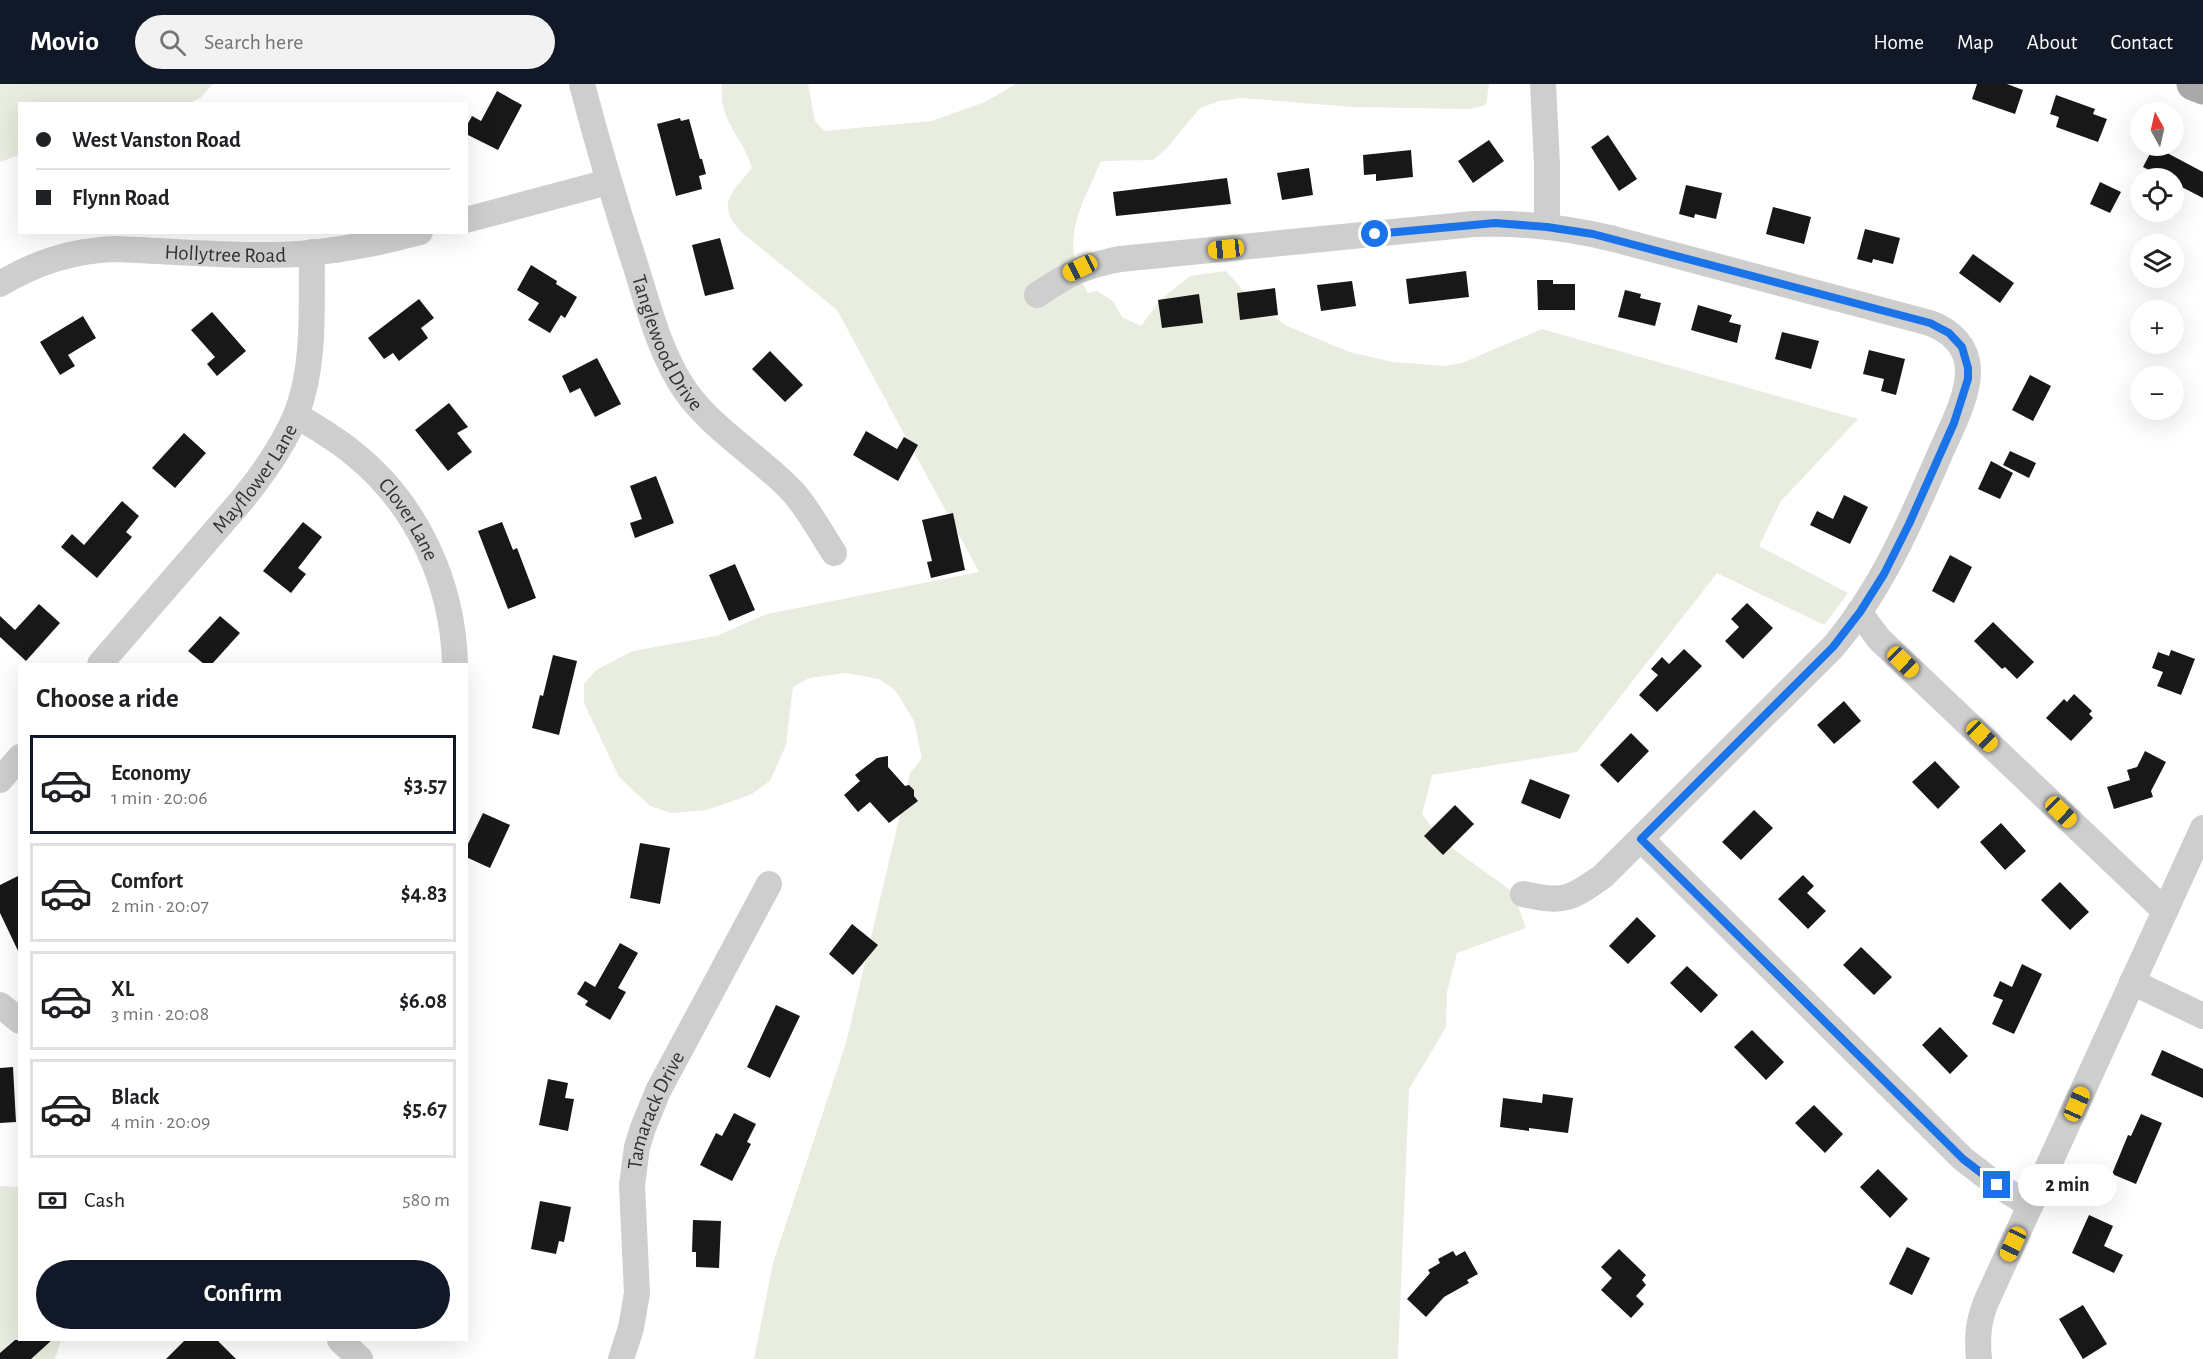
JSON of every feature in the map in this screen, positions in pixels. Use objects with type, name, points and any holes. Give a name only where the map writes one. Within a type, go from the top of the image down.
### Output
[{"type":"main road","points":[[2193,84],[2203,88]]},
{"type":"street","name":"Tanglewood Drive","points":[[582,84],[608,182],[647,303],[678,379],[689,395],[728,436],[794,493],[834,553]]},
{"type":"street","points":[[1543,84],[1547,227]]},
{"type":"street","points":[[468,219],[608,182]]},
{"type":"street","points":[[1037,295],[1080,268],[1120,259],[1474,224],[1547,227],[1614,239],[1930,323],[1941,327],[1956,339],[1962,347],[1968,368],[1968,379],[1962,401],[1909,524],[1884,574],[1860,612],[1833,647],[1603,876],[1586,889],[1567,898],[1551,900],[1523,894]]},
{"type":"street","name":"Hollytree Road","points":[[0,284],[42,262],[93,250],[262,255],[312,252],[381,243],[413,234]]},
{"type":"street","name":"Mayflower Lane","points":[[101,663],[251,489],[269,464],[296,415],[302,395],[309,351],[312,252]]},
{"type":"street","name":"Clover Lane","points":[[296,415],[361,459],[386,483],[413,520],[442,582],[452,626],[455,663]]},
{"type":"street","points":[[1860,612],[1878,639],[2165,911]]},
{"type":"street","points":[[0,780],[18,760]]},
{"type":"street","points":[[1979,1359],[1977,1333],[1986,1302],[2203,828]]},
{"type":"street","points":[[1641,839],[1963,1159],[1997,1185],[2030,1205]]},
{"type":"street","name":"Tamarack Drive","points":[[621,1359],[631,1328],[637,1293],[632,1185],[637,1147],[658,1091],[769,884]]},
{"type":"street","points":[[2132,982],[2203,1016]]},
{"type":"street","points":[[0,1005],[18,1019]]},
{"type":"street","points":[[341,1341],[360,1359]]},
{"type":"shaded area","points":[[0,84],[213,84],[201,97],[192,102],[18,102],[18,155],[0,162]]},
{"type":"shaded area","points":[[722,84],[808,84],[815,121],[824,131],[932,121],[985,102],[1016,84],[1489,84],[1486,105],[1470,109],[1352,107],[1241,98],[1219,101],[1200,108],[1166,149],[1153,160],[1101,161],[1080,211],[1073,241],[1074,257],[1088,293],[1097,291],[1113,301],[1122,317],[1141,326],[1161,299],[1190,276],[1226,271],[1255,304],[1287,326],[1349,352],[1393,362],[1445,366],[1462,363],[1542,329],[1858,419],[1781,501],[1759,546],[1848,593],[1824,625],[1717,573],[1577,752],[1432,775],[1422,814],[1445,843],[1513,892],[1526,928],[1457,953],[1447,992],[1446,1027],[1409,1089],[1398,1359],[754,1359],[773,1263],[846,1043],[910,773],[922,758],[914,721],[895,690],[879,679],[846,673],[809,678],[793,687],[786,745],[770,781],[750,795],[707,810],[670,813],[650,806],[619,777],[584,703],[584,684],[596,670],[633,651],[716,636],[767,614],[979,572],[837,310],[740,231],[733,221],[728,205],[730,198],[752,168],[727,118],[722,97]]},
{"type":"shaded area","points":[[0,1186],[18,1187],[18,1341],[61,1341],[55,1359],[0,1359]]},
{"type":"building","points":[[1977,84],[2007,84],[2023,90],[2015,114],[1972,99]]},
{"type":"building","points":[[497,91],[522,105],[498,150],[468,135],[468,123],[472,116],[481,121]]},
{"type":"building","points":[[2056,95],[2095,109],[2093,114],[2107,119],[2098,142],[2056,127],[2059,117],[2050,114]]},
{"type":"building","points":[[680,118],[681,121],[689,119],[706,174],[699,176],[702,189],[676,196],[657,124]]},
{"type":"building","points":[[1608,135],[1637,179],[1619,191],[1591,147]]},
{"type":"building","points":[[1489,140],[1504,161],[1473,183],[1458,161]]},
{"type":"building","points":[[1411,150],[1413,177],[1376,181],[1376,174],[1364,175],[1363,155]]},
{"type":"building","points":[[2149,156],[2173,156],[2203,172],[2203,198],[2184,188],[2184,168],[2143,167]]},
{"type":"building","points":[[1309,168],[1313,195],[1282,200],[1277,173]]},
{"type":"building","points":[[1227,178],[1231,204],[1116,216],[1113,192]]},
{"type":"building","points":[[2100,182],[2121,192],[2110,213],[2090,204]]},
{"type":"building","points":[[1686,185],[1722,193],[1716,219],[1695,214],[1694,218],[1679,214]]},
{"type":"building","points":[[1773,207],[1811,217],[1804,244],[1766,234]]},
{"type":"building","points":[[1865,229],[1900,238],[1893,264],[1873,259],[1872,263],[1857,259]]},
{"type":"building","points":[[720,238],[734,289],[705,296],[692,245]]},
{"type":"building","points":[[1973,254],[2014,283],[2000,303],[1959,273]]},
{"type":"building","points":[[531,265],[577,297],[565,318],[561,315],[550,333],[528,320],[539,303],[517,290]]},
{"type":"building","points":[[1466,271],[1469,297],[1409,304],[1406,279]]},
{"type":"building","points":[[1537,280],[1553,280],[1553,284],[1575,284],[1575,310],[1538,310]]},
{"type":"building","points":[[1352,281],[1356,306],[1321,311],[1317,285]]},
{"type":"building","points":[[1275,288],[1278,315],[1240,320],[1237,293]]},
{"type":"building","points":[[1625,290],[1641,294],[1640,298],[1661,303],[1655,326],[1618,317]]},
{"type":"building","points":[[1199,294],[1203,323],[1162,328],[1158,300]]},
{"type":"building","points":[[419,299],[434,318],[421,328],[428,338],[399,361],[393,353],[384,359],[368,338]]},
{"type":"building","points":[[1698,305],[1732,315],[1729,322],[1741,325],[1737,343],[1691,330]]},
{"type":"building","points":[[212,312],[246,351],[217,376],[207,364],[215,357],[191,330]]},
{"type":"building","points":[[83,316],[96,338],[68,355],[75,366],[60,375],[40,342]]},
{"type":"building","points":[[1782,332],[1819,341],[1811,369],[1775,359]]},
{"type":"building","points":[[1869,350],[1905,359],[1896,395],[1881,391],[1884,379],[1863,374]]},
{"type":"building","points":[[770,351],[803,385],[785,402],[752,369]]},
{"type":"building","points":[[597,358],[621,404],[595,417],[580,388],[570,393],[562,376]]},
{"type":"building","points":[[2030,375],[2051,386],[2033,421],[2012,410]]},
{"type":"building","points":[[449,403],[468,427],[457,433],[472,452],[448,471],[415,430]]},
{"type":"building","points":[[866,431],[897,449],[904,437],[918,445],[898,481],[853,455]]},
{"type":"building","points":[[184,433],[206,453],[175,488],[152,468]]},
{"type":"building","points":[[2010,451],[2036,463],[2029,478],[2003,465]]},
{"type":"building","points":[[1991,461],[2013,473],[2000,499],[1978,489]]},
{"type":"building","points":[[656,476],[674,523],[635,538],[630,523],[642,519],[630,486]]},
{"type":"building","points":[[1844,495],[1868,507],[1850,544],[1810,525],[1817,511],[1833,519]]},
{"type":"building","points":[[122,501],[139,516],[126,532],[132,537],[97,578],[61,547],[72,534],[84,545]]},
{"type":"building","points":[[953,513],[965,570],[931,578],[927,562],[932,561],[922,520]]},
{"type":"building","points":[[303,522],[322,537],[298,568],[306,574],[291,593],[263,571]]},
{"type":"building","points":[[502,522],[513,550],[517,548],[536,598],[508,609],[478,531]]},
{"type":"building","points":[[1950,555],[1972,567],[1954,603],[1932,591]]},
{"type":"building","points":[[735,564],[755,610],[729,621],[709,575]]},
{"type":"building","points":[[1747,603],[1773,628],[1743,659],[1725,641],[1739,627],[1731,619]]},
{"type":"building","points":[[39,604],[60,623],[26,661],[0,637],[0,616],[15,630]]},
{"type":"building","points":[[220,616],[240,633],[213,663],[203,663],[188,651]]},
{"type":"building","points":[[1993,622],[2034,662],[2017,679],[2005,667],[2002,669],[1974,641]]},
{"type":"building","points":[[1684,649],[1702,666],[1657,712],[1639,695],[1658,675],[1651,669],[1662,657],[1669,664]]},
{"type":"building","points":[[2171,650],[2195,659],[2181,695],[2157,686],[2163,672],[2152,668],[2158,652],[2169,656]]},
{"type":"building","points":[[553,655],[577,661],[559,735],[532,728]]},
{"type":"building","points":[[2074,694],[2092,711],[2089,714],[2093,718],[2071,741],[2046,718],[2064,699],[2067,702]]},
{"type":"building","points":[[1844,701],[1861,721],[1834,744],[1817,725]]},
{"type":"building","points":[[1631,733],[1649,751],[1618,783],[1600,765]]},
{"type":"building","points":[[2145,751],[2166,762],[2151,791],[2153,797],[2114,809],[2107,787],[2130,780],[2127,770],[2137,767]]},
{"type":"building","points":[[888,756],[888,767],[905,786],[909,785],[914,790],[914,796],[918,801],[889,823],[870,802],[858,812],[844,795],[860,781],[855,775],[877,758]]},
{"type":"building","points":[[1935,761],[1960,787],[1938,809],[1912,782]]},
{"type":"building","points":[[1530,779],[1570,795],[1560,819],[1521,803]]},
{"type":"building","points":[[1455,805],[1474,824],[1443,855],[1424,836]]},
{"type":"building","points":[[1754,810],[1773,828],[1741,860],[1722,842]]},
{"type":"building","points":[[483,813],[510,825],[490,868],[468,858],[468,844]]},
{"type":"building","points":[[2001,823],[2026,851],[2005,870],[1980,842]]},
{"type":"building","points":[[640,843],[670,848],[660,904],[630,898]]},
{"type":"building","points":[[1803,875],[1814,886],[1807,893],[1826,911],[1808,929],[1778,899]]},
{"type":"building","points":[[18,876],[18,951],[0,913],[0,885]]},
{"type":"building","points":[[2060,882],[2089,912],[2070,930],[2041,900]]},
{"type":"building","points":[[1637,917],[1656,936],[1628,964],[1609,946]]},
{"type":"building","points":[[852,924],[878,945],[853,975],[829,954]]},
{"type":"building","points":[[620,943],[638,953],[618,988],[626,992],[610,1020],[585,1005],[588,1001],[577,994],[585,981],[595,987]]},
{"type":"building","points":[[1861,947],[1892,977],[1874,995],[1843,965]]},
{"type":"building","points":[[2022,964],[2042,974],[2014,1034],[1992,1024],[2003,1000],[1993,996],[2000,981],[2012,987]]},
{"type":"building","points":[[1687,966],[1718,995],[1701,1013],[1670,983]]},
{"type":"building","points":[[776,1005],[800,1016],[770,1078],[747,1067]]},
{"type":"building","points":[[1940,1027],[1968,1056],[1950,1074],[1922,1045]]},
{"type":"building","points":[[1752,1030],[1784,1062],[1766,1080],[1734,1047]]},
{"type":"building","points":[[2162,1050],[2203,1069],[2203,1098],[2151,1075]]},
{"type":"building","points":[[13,1067],[16,1122],[0,1123],[0,1068]]},
{"type":"building","points":[[548,1079],[568,1083],[565,1098],[574,1099],[568,1131],[539,1125]]},
{"type":"building","points":[[1543,1094],[1573,1098],[1568,1133],[1500,1127],[1503,1098],[1542,1103]]},
{"type":"building","points":[[1814,1105],[1843,1134],[1825,1153],[1795,1123]]},
{"type":"building","points":[[734,1113],[756,1124],[747,1142],[751,1144],[732,1181],[700,1165],[716,1133],[722,1136]]},
{"type":"building","points":[[2141,1114],[2162,1123],[2136,1184],[2112,1174],[2128,1135],[2131,1136]]},
{"type":"building","points":[[1878,1169],[1908,1199],[1890,1218],[1860,1187]]},
{"type":"building","points":[[540,1201],[571,1207],[564,1242],[559,1241],[556,1254],[531,1249]]},
{"type":"building","points":[[2089,1215],[2113,1226],[2104,1246],[2123,1255],[2114,1273],[2072,1253]]},
{"type":"building","points":[[693,1220],[721,1221],[719,1268],[696,1267],[696,1252],[692,1252]]},
{"type":"building","points":[[1907,1247],[1930,1258],[1912,1295],[1889,1284]]},
{"type":"building","points":[[1619,1249],[1646,1275],[1642,1280],[1646,1285],[1636,1296],[1644,1304],[1631,1318],[1601,1290],[1612,1278],[1601,1267]]},
{"type":"building","points":[[1453,1251],[1456,1256],[1465,1251],[1478,1274],[1467,1280],[1469,1283],[1444,1297],[1426,1317],[1407,1299],[1430,1273],[1428,1270],[1440,1263],[1438,1259]]},
{"type":"building","points":[[2083,1305],[2107,1344],[2083,1359],[2059,1319]]},
{"type":"building","points":[[15,1340],[51,1341],[31,1359],[0,1359],[0,1353]]},
{"type":"building","points":[[184,1341],[218,1341],[236,1359],[166,1359]]},
{"type":"route","points":[[1375,234],[1495,223],[1547,227],[1593,234],[1930,323],[1941,327],[1962,347],[1968,368],[1968,379],[1954,423],[1909,524],[1871,595],[1833,647],[1641,839],[1963,1159],[1997,1185]]}]
